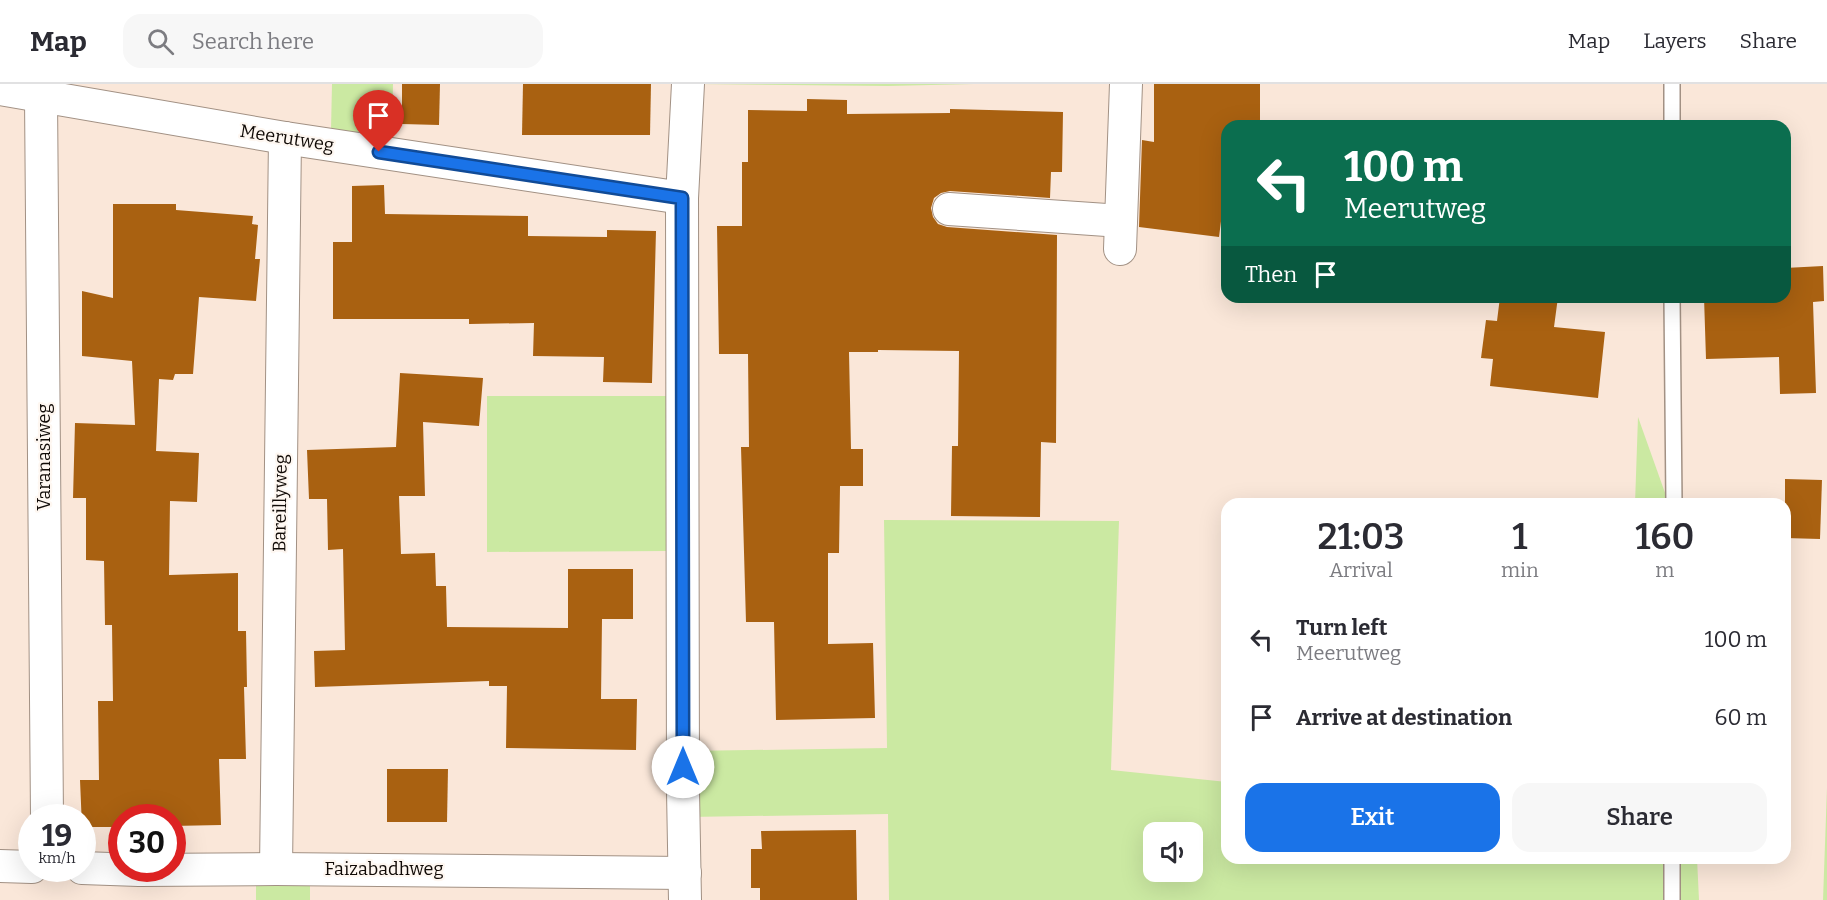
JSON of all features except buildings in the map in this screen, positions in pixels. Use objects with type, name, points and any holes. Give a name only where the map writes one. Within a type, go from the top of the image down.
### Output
[{"type":"street","points":[[685,886],[682,198],[688,84]]},
{"type":"street","points":[[949,209],[1120,235],[1126,84]]},
{"type":"street","name":"Meerutweg","points":[[0,89],[285,138],[682,198]]},
{"type":"street","name":"Varanasiweg","points":[[41,97],[47,804]]},
{"type":"street","name":"Bareillyweg","points":[[276,869],[285,138]]},
{"type":"street","points":[[0,866],[18,867]]},
{"type":"street","name":"Faizabadhweg","points":[[96,868],[276,869],[685,886]]},
{"type":"lane","points":[[1672,84],[1672,120]]},
{"type":"lane","points":[[1672,303],[1674,498]]},
{"type":"lane","points":[[1672,864],[1672,900]]},
{"type":"green space","points":[[332,84],[393,84],[392,139],[331,130]]},
{"type":"green space","points":[[698,84],[974,84],[888,86]]},
{"type":"green space","points":[[487,396],[668,396],[668,551],[487,552]]},
{"type":"green space","points":[[1638,417],[1667,498],[1635,498]]},
{"type":"green space","points":[[884,520],[1119,521],[1111,770],[1221,781],[1221,864],[1697,864],[1699,900],[889,900],[888,814],[688,817],[687,751],[887,748]]},
{"type":"green space","points":[[1827,788],[1827,900],[1823,900]]},
{"type":"green space","points":[[256,877],[310,878],[310,900],[256,900]]},
{"type":"route","points":[[379,152],[682,198],[683,767]]}]
